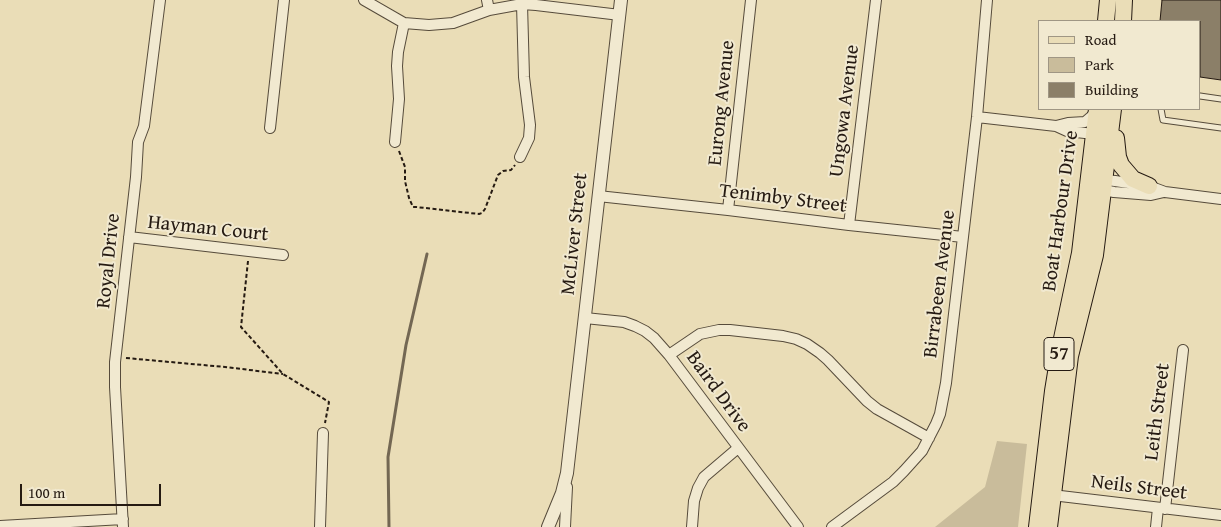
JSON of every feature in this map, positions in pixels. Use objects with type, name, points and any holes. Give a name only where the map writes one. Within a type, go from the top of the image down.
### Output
[{"type":"main road","points":[[1106,20],[1108,0]]},
{"type":"main road","points":[[1123,20],[1124,0]]},
{"type":"main road","points":[[1094,134],[1104,124],[1100,110]]},
{"type":"main road","points":[[1113,110],[1118,157],[1121,165],[1133,179],[1149,186]]},
{"type":"main road","name":"Boat Harbour Drive","points":[[1049,527],[1070,356],[1095,255],[1113,110]]},
{"type":"main road","name":"Boat Harbour Drive","points":[[1037,527],[1053,391],[1080,253],[1094,134]]},
{"type":"street","name":"Royal Drive","points":[[123,523],[115,387],[116,358],[136,177],[138,142],[144,126],[160,0]]},
{"type":"street","points":[[270,128],[284,0]]},
{"type":"street","points":[[364,0],[404,22],[429,26],[453,23],[488,5],[536,5],[620,15]]},
{"type":"street","name":"McLiver Street","points":[[565,527],[567,473],[621,0]]},
{"type":"street","name":"Eurong Avenue","points":[[728,210],[751,0]]},
{"type":"street","name":"Ungowa Avenue","points":[[849,225],[876,0]]},
{"type":"street","name":"Birrabeen Avenue","points":[[832,527],[893,482],[904,471],[922,451],[940,414],[946,383],[963,236],[987,0]]},
{"type":"street","points":[[520,157],[528,138],[530,125],[525,84],[522,4]]},
{"type":"street","points":[[395,142],[399,99],[398,52],[404,22]]},
{"type":"street","points":[[976,117],[1056,126],[1084,122],[1099,110]]},
{"type":"street","points":[[1056,126],[1067,132],[1094,134]]},
{"type":"street","points":[[1088,183],[1151,195],[1165,192]]},
{"type":"street","points":[[1104,185],[1149,186],[1165,192],[1221,199]]},
{"type":"street","name":"Tenimby Street","points":[[598,196],[963,236]]},
{"type":"street","name":"Hayman Court","points":[[129,237],[284,254]]},
{"type":"street","name":"Baird Drive","points":[[585,318],[624,322],[645,331],[654,338],[669,355],[798,527]]},
{"type":"street","points":[[669,355],[700,334],[719,330],[796,339],[824,356],[877,409],[929,438]]},
{"type":"street","name":"Leith Street","points":[[1156,527],[1162,508],[1183,350]]},
{"type":"street","points":[[320,527],[323,433]]},
{"type":"street","points":[[692,527],[694,501],[704,477],[738,448]]},
{"type":"street","name":"McLiver Street","points":[[548,527],[562,494],[567,473]]},
{"type":"street","name":"Neils Street","points":[[1052,495],[1221,515]]},
{"type":"street","points":[[0,526],[123,523]]},
{"type":"lane","points":[[1201,96],[1221,99]]},
{"type":"lane","points":[[1161,110],[1163,120],[1221,128]]},
{"type":"path","points":[[395,142],[404,163],[408,198],[413,207],[416,208],[482,213],[498,175],[503,171],[512,170],[520,157]]},
{"type":"path","points":[[249,251],[241,327],[283,374],[329,402],[323,433]]},
{"type":"path","points":[[116,358],[283,374]]},
{"type":"green space","points":[[997,441],[1027,444],[1018,527],[935,527],[985,487]]},
{"type":"building","points":[[1162,0],[1221,0],[1221,80],[1201,77],[1201,20],[1160,20]]},
{"type":"waterway","points":[[389,527],[388,457],[406,345],[427,254]]}]
